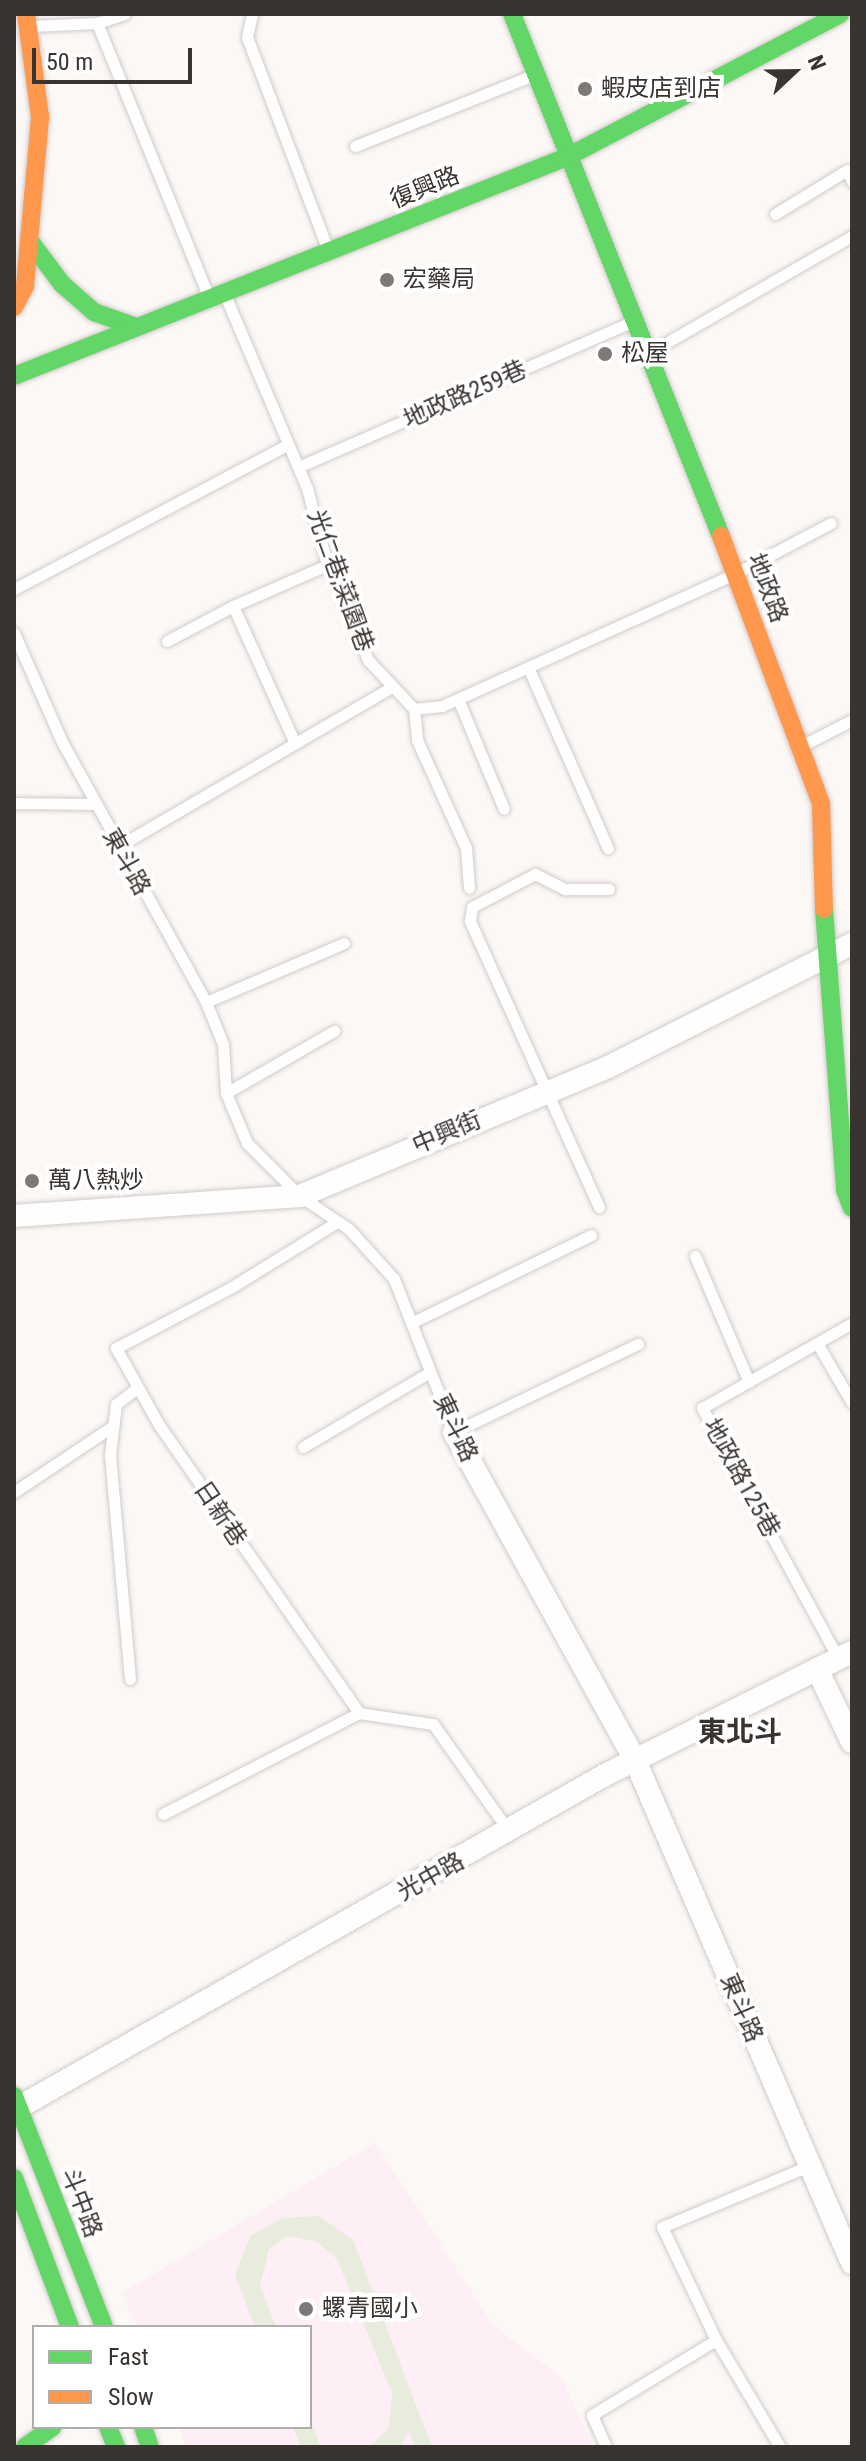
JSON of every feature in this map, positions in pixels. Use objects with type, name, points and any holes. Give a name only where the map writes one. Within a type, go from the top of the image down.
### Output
[{"type":"street","name":"地政路","points":[[512,14],[631,322],[736,573],[802,745],[821,804],[826,957],[852,1208]]},
{"type":"street","name":"復興路","points":[[14,376],[133,326],[217,297],[567,157],[840,14]]},
{"type":"street","points":[[16,302],[29,240],[40,117],[23,24]]},
{"type":"street","points":[[29,240],[62,284],[94,312],[133,326]]},
{"type":"street","name":"中興街","points":[[14,1216],[300,1196],[608,1067],[852,944]]},
{"type":"street","name":"東斗路","points":[[454,1432],[635,1760],[852,2263]]},
{"type":"street","name":"光中路","points":[[15,2105],[510,1833],[635,1760],[845,1655]]},
{"type":"street","points":[[817,1669],[852,1742]]},
{"type":"street","name":"斗中路","points":[[15,2105],[103,2325]]},
{"type":"street","points":[[14,2178],[69,2325]]},
{"type":"street","points":[[25,2447],[50,2429]]},
{"type":"lane","points":[[23,24],[97,23],[125,14]]},
{"type":"lane","points":[[252,14],[247,37],[328,252]]},
{"type":"lane","name":"光仁巷;菜園巷","points":[[97,23],[217,297],[285,446],[298,467],[329,564],[368,660],[414,709]]},
{"type":"lane","points":[[355,146],[536,74]]},
{"type":"lane","points":[[775,214],[847,170],[852,182]]},
{"type":"lane","points":[[645,356],[852,236]]},
{"type":"lane","name":"地政路259巷","points":[[298,467],[631,322]]},
{"type":"lane","points":[[14,589],[285,446]]},
{"type":"lane","points":[[469,888],[466,848],[417,740],[414,709],[458,699],[736,573],[831,523]]},
{"type":"lane","points":[[167,641],[233,606],[329,564]]},
{"type":"lane","points":[[233,606],[294,741]]},
{"type":"lane","name":"東斗路","points":[[14,633],[117,847],[206,1002],[223,1044],[226,1093],[247,1143],[300,1196],[337,1222],[394,1279],[454,1432]]},
{"type":"lane","points":[[528,667],[608,848]]},
{"type":"lane","points":[[117,847],[294,741],[392,687]]},
{"type":"lane","points":[[458,699],[504,809]]},
{"type":"lane","points":[[802,745],[852,720]]},
{"type":"lane","points":[[14,803],[95,804]]},
{"type":"lane","points":[[599,1207],[543,1093],[470,921],[472,907],[535,874],[565,889],[609,889]]},
{"type":"lane","points":[[206,1002],[344,943]]},
{"type":"lane","points":[[226,1093],[334,1031]]},
{"type":"lane","name":"日新巷","points":[[337,1222],[230,1288],[116,1348],[136,1389],[271,1592],[359,1713]]},
{"type":"lane","points":[[413,1322],[591,1235]]},
{"type":"lane","points":[[695,1256],[749,1382]]},
{"type":"lane","name":"地政路125巷","points":[[845,1655],[702,1408],[852,1323]]},
{"type":"lane","points":[[817,1343],[852,1403]]},
{"type":"lane","points":[[454,1432],[638,1344]]},
{"type":"lane","points":[[303,1447],[430,1372]]},
{"type":"lane","points":[[130,1679],[110,1455],[116,1404],[136,1389]]},
{"type":"lane","points":[[14,1492],[113,1426]]},
{"type":"lane","points":[[163,1814],[359,1713],[433,1724],[510,1833]]},
{"type":"lane","points":[[780,2447],[716,2340],[662,2227],[811,2165]]},
{"type":"lane","points":[[606,2447],[592,2415],[716,2340]]},
{"type":"shaded area","name":"螺青國小","points":[[375,2143],[493,2325],[562,2378],[593,2447],[186,2447],[180,2429],[312,2429],[312,2325],[136,2325],[122,2293]]},
{"type":"shaded area","points":[[319,2216],[353,2240],[432,2447],[415,2447],[409,2431],[401,2447],[369,2447],[389,2428],[392,2393],[337,2259],[317,2242],[288,2236],[269,2249],[260,2285],[275,2325],[254,2325],[235,2275],[251,2235],[283,2218]]},
{"type":"shaded area","points":[[312,2424],[319,2443],[325,2447],[301,2447],[294,2429],[312,2429]]},
{"type":"traffic: fast","points":[[512,14],[721,536]]},
{"type":"traffic: fast","points":[[14,376],[567,157],[840,14]]},
{"type":"traffic: fast","points":[[29,240],[62,284],[94,312],[133,326]]},
{"type":"traffic: fast","points":[[824,909],[845,1190],[852,1208]]},
{"type":"traffic: fast","points":[[14,2096],[103,2325]]},
{"type":"traffic: fast","points":[[14,2178],[69,2325]]},
{"type":"traffic: fast","points":[[25,2447],[50,2429]]},
{"type":"traffic: fast","points":[[109,2429],[116,2447]]},
{"type":"traffic: fast","points":[[144,2429],[150,2447]]},
{"type":"traffic: slow","points":[[14,307],[25,286],[40,117],[26,14]]},
{"type":"traffic: slow","points":[[721,536],[821,804],[824,909]]},
{"type":"place","name":"蝦皮店到店","points":[[585,89]]},
{"type":"place","name":"宏藥局","points":[[387,280]]},
{"type":"place","name":"松屋","points":[[605,354]]},
{"type":"place","name":"萬八熱炒","points":[[32,1181]]},
{"type":"place","name":"螺青國小","points":[[306,2309]]},
{"type":"district","name":"東北斗","points":[[740,1732]]}]
